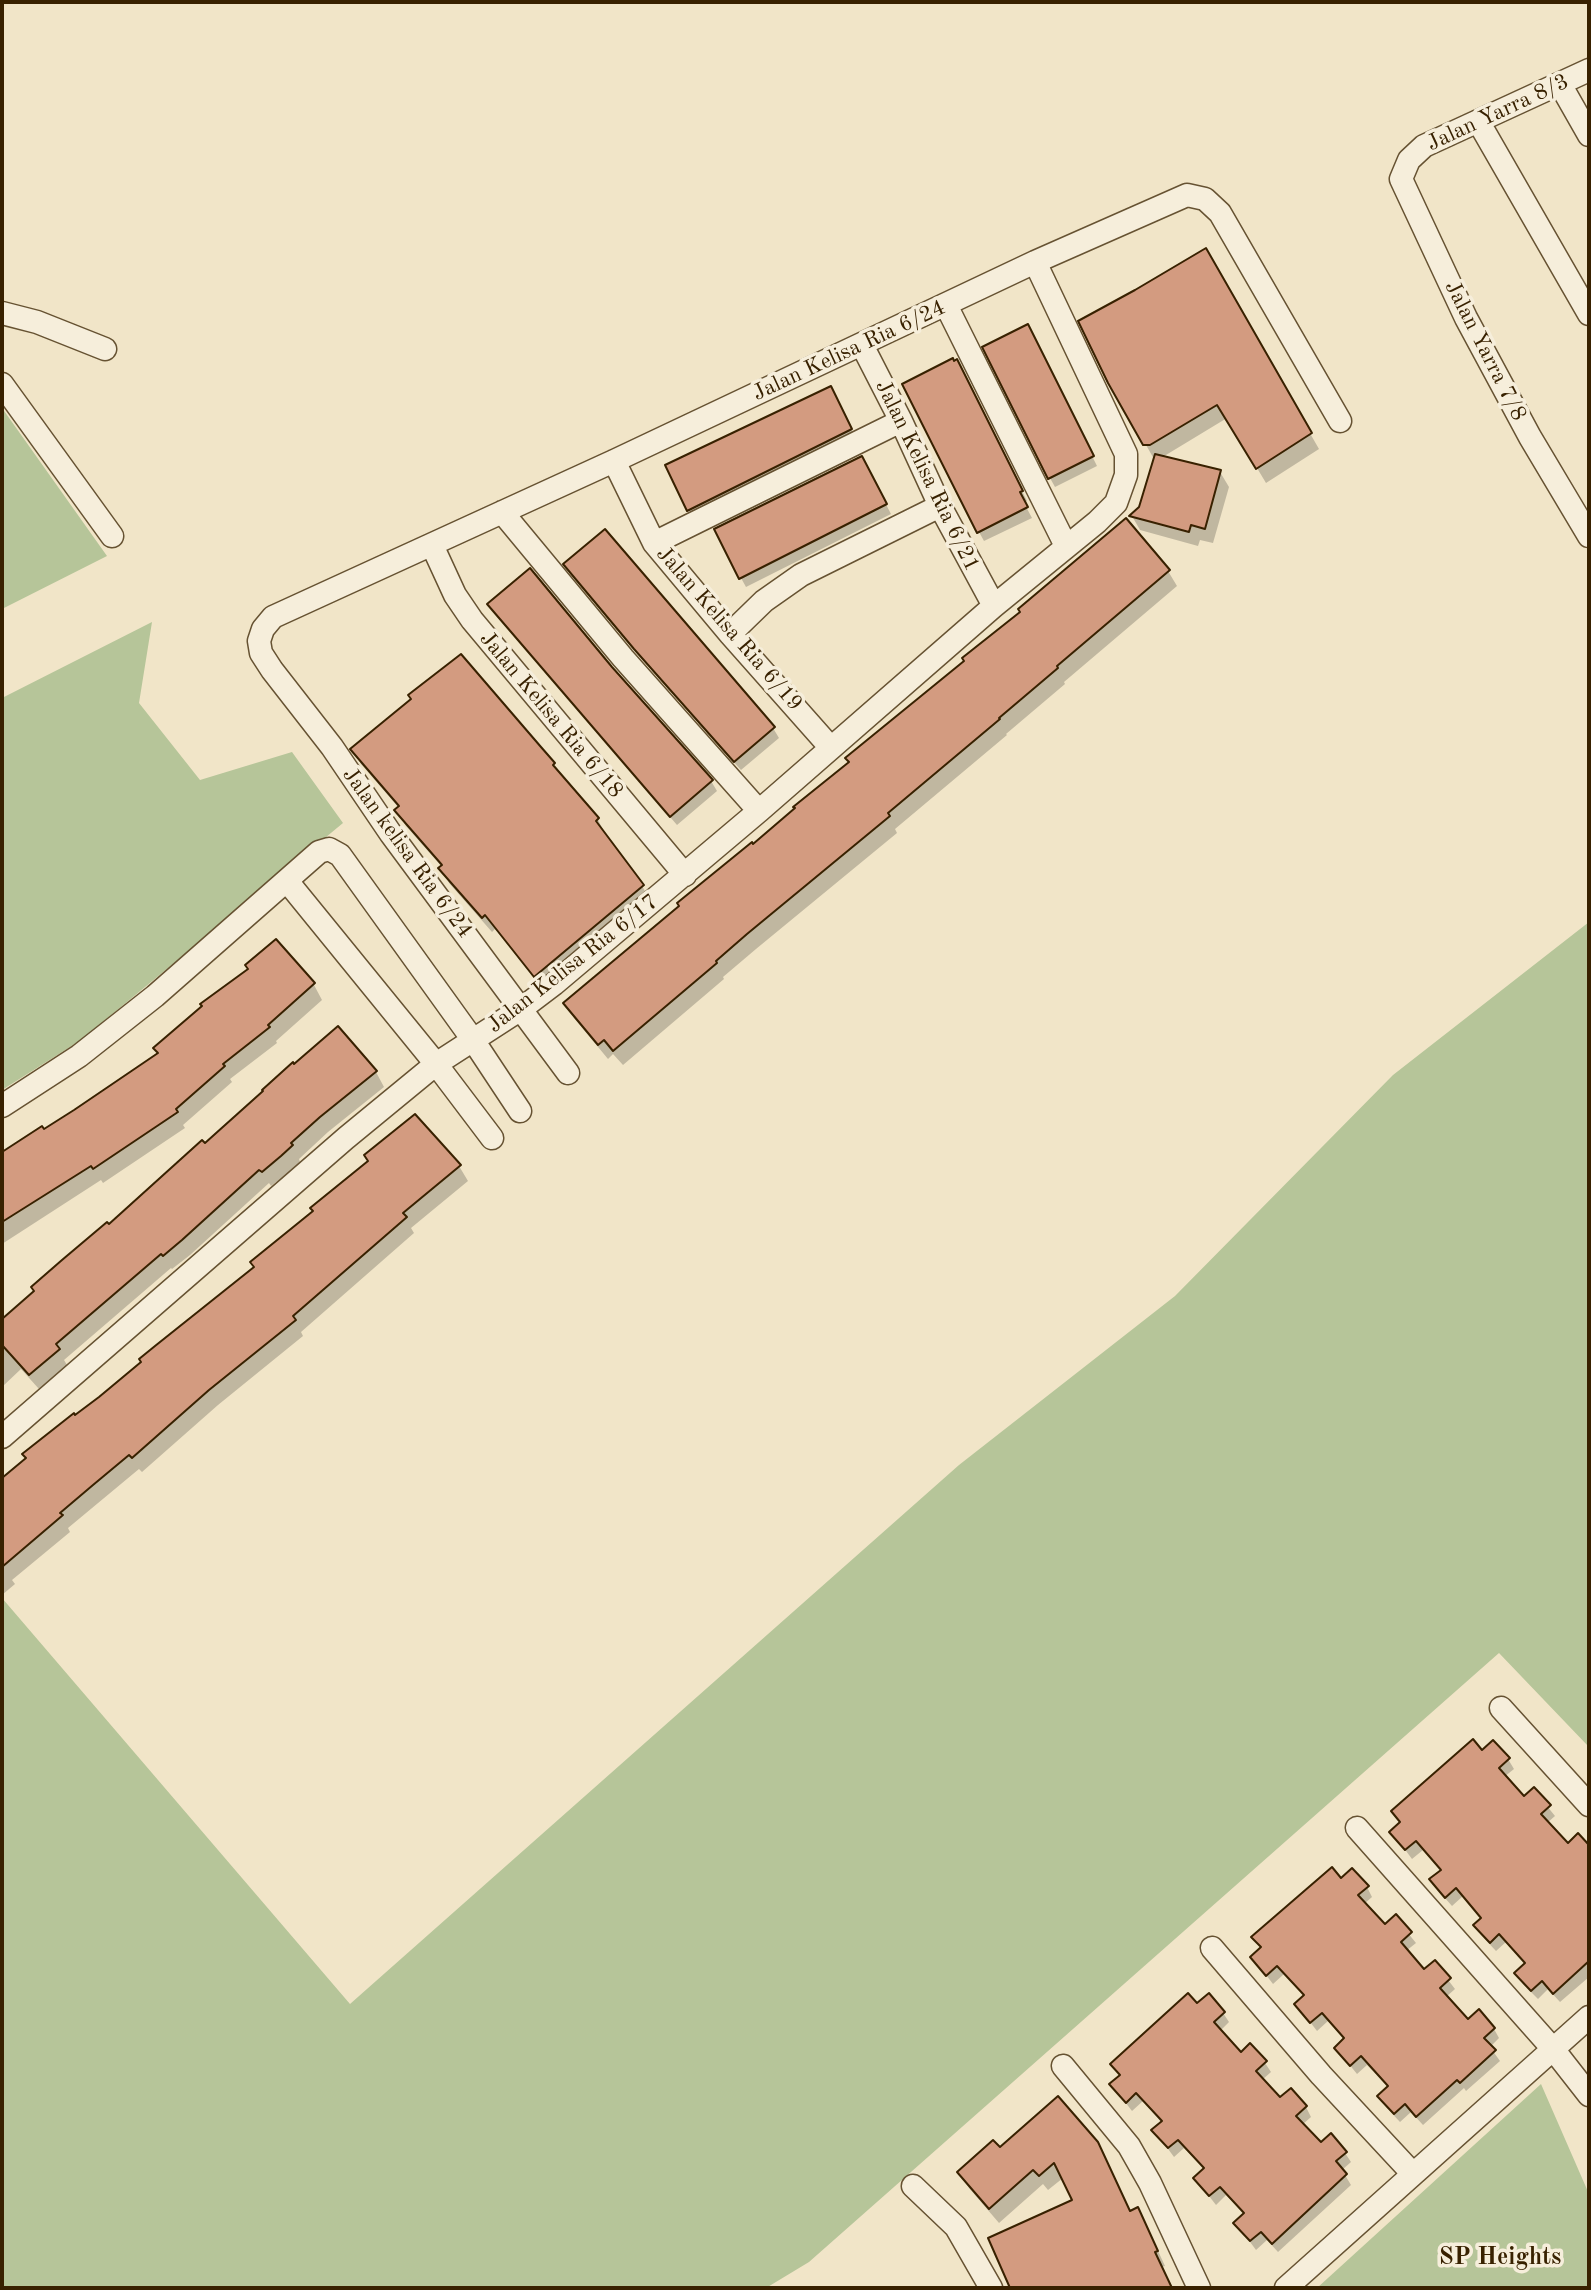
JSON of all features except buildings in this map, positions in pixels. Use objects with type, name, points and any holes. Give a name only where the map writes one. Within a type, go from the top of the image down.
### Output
[{"type":"street","name":"Jalan Yarra 8/3","points":[[1409,160],[1424,146],[1589,70]]},
{"type":"street","points":[[1560,84],[1589,135]]},
{"type":"street","points":[[1478,121],[1589,314]]},
{"type":"street","name":"Jalan Yarra 7/8","points":[[1409,160],[1401,179],[1466,318],[1530,437],[1589,536]]},
{"type":"street","name":"Jalan Kelisa Ria 6/24","points":[[263,629],[273,617],[292,607],[614,461],[1035,262],[1187,195],[1205,199],[1234,233],[1340,421]]},
{"type":"street","name":"Jalan Kelisa Ria 6/17","points":[[2,1437],[346,1138],[436,1064],[521,1009],[685,875],[1116,503],[1126,475],[1126,454],[1035,262]]},
{"type":"street","points":[[946,305],[1066,546]]},
{"type":"street","points":[[2,313],[37,322],[105,349]]},
{"type":"street","name":"Jalan Kelisa Ria 6/21","points":[[862,345],[940,506],[994,606]]},
{"type":"street","points":[[2,384],[112,536]]},
{"type":"street","points":[[654,543],[901,421]]},
{"type":"street","name":"Jalan Kelisa Ria 6/19","points":[[614,461],[654,543],[831,748]]},
{"type":"street","points":[[730,634],[764,601],[801,575],[940,506]]},
{"type":"street","points":[[502,512],[623,658],[759,811]]},
{"type":"street","name":"Jalan Kelisa Ria 6/18","points":[[432,545],[455,595],[472,620],[685,875]]},
{"type":"street","name":"Jalan kelisa Ria 6/24","points":[[263,629],[259,641],[261,653],[272,670],[332,747],[391,834],[568,1073]]},
{"type":"street","points":[[2,1106],[79,1056],[155,996],[319,852],[329,849],[340,855],[520,1111]]},
{"type":"street","points":[[287,881],[492,1138]]},
{"type":"street","points":[[1501,1708],[1589,1805]]},
{"type":"street","points":[[1357,1828],[1553,2049],[1589,2095]]},
{"type":"street","points":[[1212,1948],[1321,2075],[1413,2174]]},
{"type":"street","points":[[1286,2288],[1589,2017]]},
{"type":"street","points":[[1063,2066],[1129,2146],[1150,2183],[1199,2288]]},
{"type":"street","points":[[913,2186],[956,2227],[991,2288]]},
{"type":"green space","points":[[2,408],[107,556],[2,609]]},
{"type":"green space","points":[[152,622],[139,703],[200,780],[292,752],[343,823],[81,1040],[2,1090],[2,698]]},
{"type":"green space","points":[[1589,922],[1588,1746],[1499,1653],[809,2262],[766,2288],[2,2288],[2,1598],[350,2004],[959,1465],[1175,1296],[1393,1075]]},
{"type":"green space","points":[[1541,2084],[1589,2194],[1589,2288],[1317,2288]]},
{"type":"district","name":"SP Heights","points":[[1500,2258]]}]
